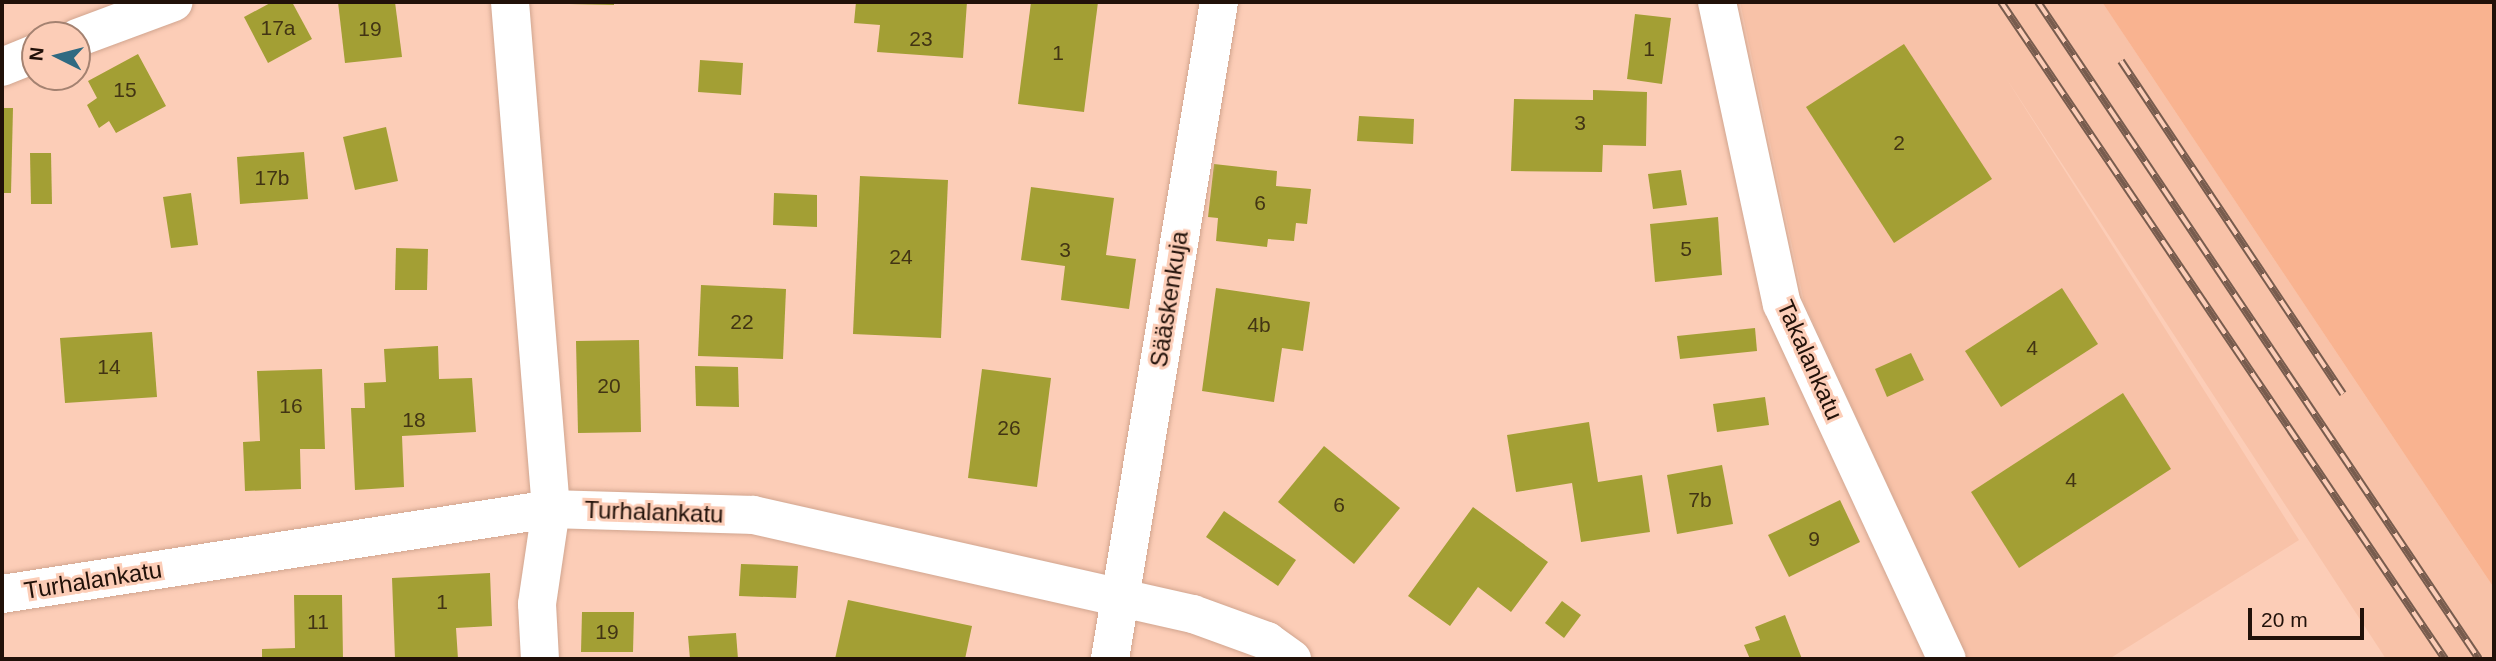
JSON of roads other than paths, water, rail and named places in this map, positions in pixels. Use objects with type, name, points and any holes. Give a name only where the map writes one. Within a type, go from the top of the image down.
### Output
[{"type":"street","points":[[91,33],[174,2]]},
{"type":"street","points":[[510,2],[551,509],[537,604],[540,659]]},
{"type":"street","name":"Sääskenkuja","points":[[1110,659],[1219,2]]},
{"type":"street","name":"Takalankatu","points":[[1717,2],[1782,304],[1947,659]]},
{"type":"street","points":[[2,67],[21,60]]},
{"type":"street","name":"Turhalankatu","points":[[2,594],[551,509],[753,515],[1120,597],[1267,641],[1292,659]]},
{"type":"railway","points":[[2001,2],[2445,659]]},
{"type":"railway","points":[[2038,2],[2479,659]]},
{"type":"railway","points":[[2121,61],[2343,394]]}]
